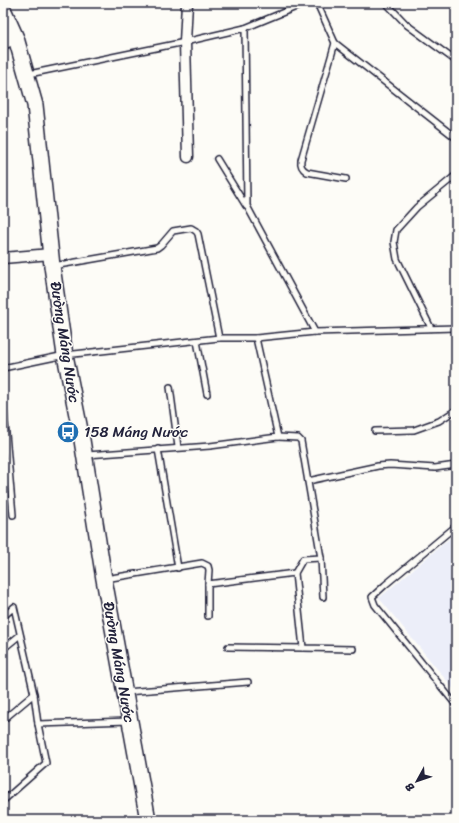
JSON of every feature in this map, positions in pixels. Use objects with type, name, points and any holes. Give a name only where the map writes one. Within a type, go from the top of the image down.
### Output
[{"type":"main road","name":"Đường Máng Nước","points":[[3,9],[16,38],[28,75],[35,105],[52,260],[65,355],[148,820]]},
{"type":"street","points":[[186,3],[185,42],[188,156]]},
{"type":"street","points":[[3,44],[16,38]]},
{"type":"street","points":[[3,258],[52,260]]},
{"type":"lane","points":[[28,75],[245,28],[306,3]]},
{"type":"lane","points":[[317,3],[335,43],[456,138]]},
{"type":"lane","points":[[386,3],[407,25],[456,61]]},
{"type":"lane","points":[[245,28],[247,206]]},
{"type":"lane","points":[[335,43],[300,165],[302,169],[307,172],[346,179]]},
{"type":"lane","points":[[217,158],[247,206],[315,332]]},
{"type":"lane","points":[[431,328],[397,259],[394,242],[396,230],[417,207],[456,175]]},
{"type":"lane","points":[[52,260],[157,248],[173,232],[191,228],[194,229],[198,234],[218,338]]},
{"type":"lane","points":[[3,368],[65,355],[218,338],[256,338],[315,332],[456,328]]},
{"type":"lane","points":[[256,338],[278,437]]},
{"type":"lane","points":[[197,340],[207,394]]},
{"type":"lane","points":[[170,387],[178,448]]},
{"type":"lane","points":[[3,399],[13,515]]},
{"type":"lane","points":[[375,431],[414,430],[439,421],[456,410]]},
{"type":"lane","points":[[84,455],[210,446],[278,437],[298,438],[300,440],[308,481],[321,558],[323,597]]},
{"type":"lane","points":[[158,449],[178,568]]},
{"type":"lane","points":[[308,481],[378,466],[435,468],[456,465]]},
{"type":"lane","points":[[456,526],[372,597],[375,605],[456,705]]},
{"type":"lane","points":[[303,648],[296,573],[303,559],[321,558]]},
{"type":"lane","points":[[104,579],[202,563],[205,564],[209,570],[208,616]]},
{"type":"lane","points":[[208,584],[296,573]]},
{"type":"lane","points":[[3,617],[14,607],[34,694],[46,763],[3,801]]},
{"type":"lane","points":[[3,649],[20,635]]},
{"type":"lane","points":[[228,647],[353,649]]},
{"type":"lane","points":[[125,692],[248,682]]},
{"type":"lane","points":[[3,720],[34,694]]},
{"type":"lane","points":[[38,724],[130,721]]},
{"type":"shaded area","points":[[456,533],[456,692],[379,598]]},
{"type":"place","name":"158 Máng Nước","points":[[68,432]]}]
